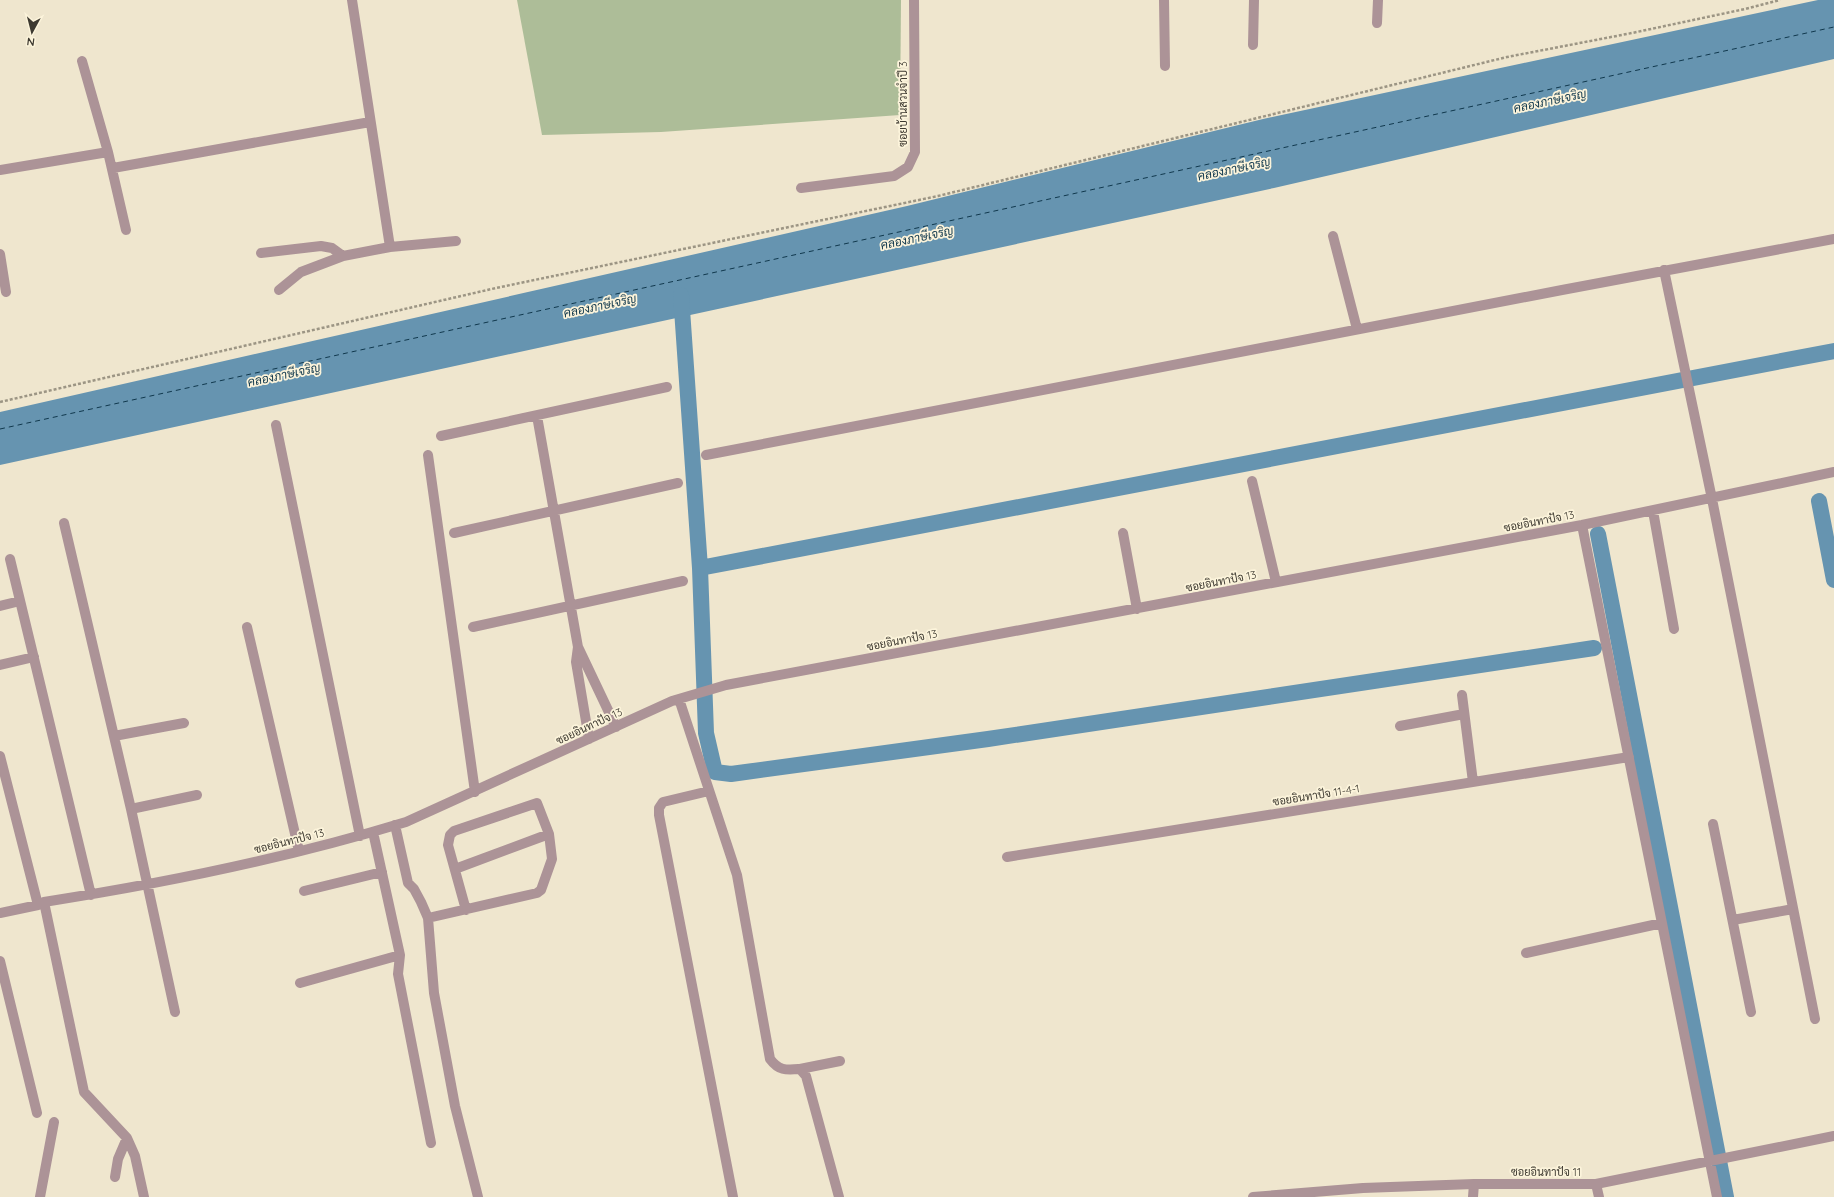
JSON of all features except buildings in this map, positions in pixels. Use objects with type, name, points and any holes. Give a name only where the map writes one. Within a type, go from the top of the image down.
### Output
[{"type":"street","points":[[352,0],[390,247]]},
{"type":"street","name":"ซอยบ้านสวนจำปี 3","points":[[801,188],[894,176],[908,167],[915,152],[914,0]]},
{"type":"street","points":[[1164,0],[1164,66]]},
{"type":"street","points":[[1253,45],[1254,0]]},
{"type":"street","points":[[1377,23],[1378,0]]},
{"type":"street","points":[[82,61],[113,168],[126,230]]},
{"type":"street","points":[[113,168],[370,122]]},
{"type":"street","points":[[0,170],[108,152]]},
{"type":"street","points":[[1333,236],[1357,329]]},
{"type":"street","points":[[706,455],[1664,270],[1834,239]]},
{"type":"street","points":[[279,290],[301,272],[342,256],[390,247],[456,241]]},
{"type":"street","points":[[261,253],[321,246],[332,248],[342,256]]},
{"type":"street","points":[[0,254],[6,292]]},
{"type":"street","points":[[1664,270],[1712,499],[1815,1019]]},
{"type":"street","points":[[441,436],[537,416],[667,386]]},
{"type":"street","points":[[537,416],[578,647],[616,727]]},
{"type":"street","points":[[276,425],[360,836]]},
{"type":"street","points":[[428,455],[475,792]]},
{"type":"street","name":"ซอยอินทาปัจ 13","points":[[0,913],[147,884],[298,851],[374,832],[395,825],[475,792],[679,699],[726,685],[1582,525],[1712,499],[1834,472]]},
{"type":"street","points":[[1252,481],[1276,582]]},
{"type":"street","points":[[454,534],[553,510],[678,483]]},
{"type":"street","points":[[1653,511],[1674,629]]},
{"type":"street","points":[[64,523],[131,809],[175,1012]]},
{"type":"street","points":[[1582,525],[1662,923],[1714,1160],[1717,1197]]},
{"type":"street","points":[[1123,533],[1137,608]]},
{"type":"street","points":[[10,559],[91,895]]},
{"type":"street","points":[[473,627],[570,607],[683,581]]},
{"type":"street","points":[[0,606],[20,601]]},
{"type":"street","points":[[247,627],[298,851]]},
{"type":"street","points":[[578,647],[576,662],[590,739]]},
{"type":"street","points":[[0,665],[34,657]]},
{"type":"street","points":[[1462,695],[1473,782]]},
{"type":"street","points":[[679,699],[737,875],[770,1059],[776,1066],[784,1071],[840,1061]]},
{"type":"street","points":[[1400,726],[1464,714]]},
{"type":"street","points":[[114,736],[184,723]]},
{"type":"street","points":[[0,756],[41,904],[84,1092],[127,1138],[135,1156],[144,1197]]},
{"type":"street","name":"ซอยอินทาปัจ 11-4-1","points":[[1007,857],[1629,757]]},
{"type":"street","points":[[709,791],[663,802],[659,808],[659,815],[733,1197]]},
{"type":"street","points":[[131,809],[197,794]]},
{"type":"street","points":[[428,918],[466,910],[537,893],[541,890],[552,858],[549,834],[538,804],[535,802],[454,831],[450,835],[448,845],[466,910]]},
{"type":"street","points":[[1713,824],[1751,1012]]},
{"type":"street","points":[[395,825],[408,883],[414,889],[428,918],[434,993],[455,1106],[478,1197]]},
{"type":"street","points":[[374,832],[400,955],[398,974],[431,1143]]},
{"type":"street","points":[[455,869],[549,834]]},
{"type":"street","points":[[304,891],[382,872]]},
{"type":"street","points":[[1733,920],[1793,909]]},
{"type":"street","points":[[1526,953],[1662,923]]},
{"type":"street","points":[[300,982],[400,955]]},
{"type":"street","points":[[0,961],[38,1113]]},
{"type":"street","points":[[800,1069],[809,1084],[840,1197]]},
{"type":"street","points":[[40,1197],[54,1122]]},
{"type":"street","name":"ซอยอินทาปัจ 11","points":[[1253,1197],[1363,1193],[1474,1184],[1596,1184],[1834,1137]]},
{"type":"street","points":[[115,1176],[118,1159],[127,1138]]},
{"type":"street","points":[[1473,1197],[1474,1184]]},
{"type":"street","points":[[1596,1184],[1598,1197]]},
{"type":"path","points":[[0,402],[496,288],[938,196],[1507,57],[1654,28],[1780,0]]},
{"type":"green space","points":[[517,0],[901,0],[900,115],[661,132],[542,135]]},
{"type":"water","name":"คลองภาษีเจริญ","points":[[1818,0],[1834,0],[1834,59],[1274,188],[0,465],[0,412],[907,206],[1263,119]]},
{"type":"waterway","points":[[681,295],[700,568],[706,733],[715,772],[731,774],[988,739],[1594,648]]},
{"type":"waterway","points":[[700,568],[1834,351]]},
{"type":"waterway","points":[[1819,501],[1834,580]]},
{"type":"waterway","points":[[1598,534],[1726,1197]]},
{"type":"ferry route","points":[[0,429],[1834,27]]}]
